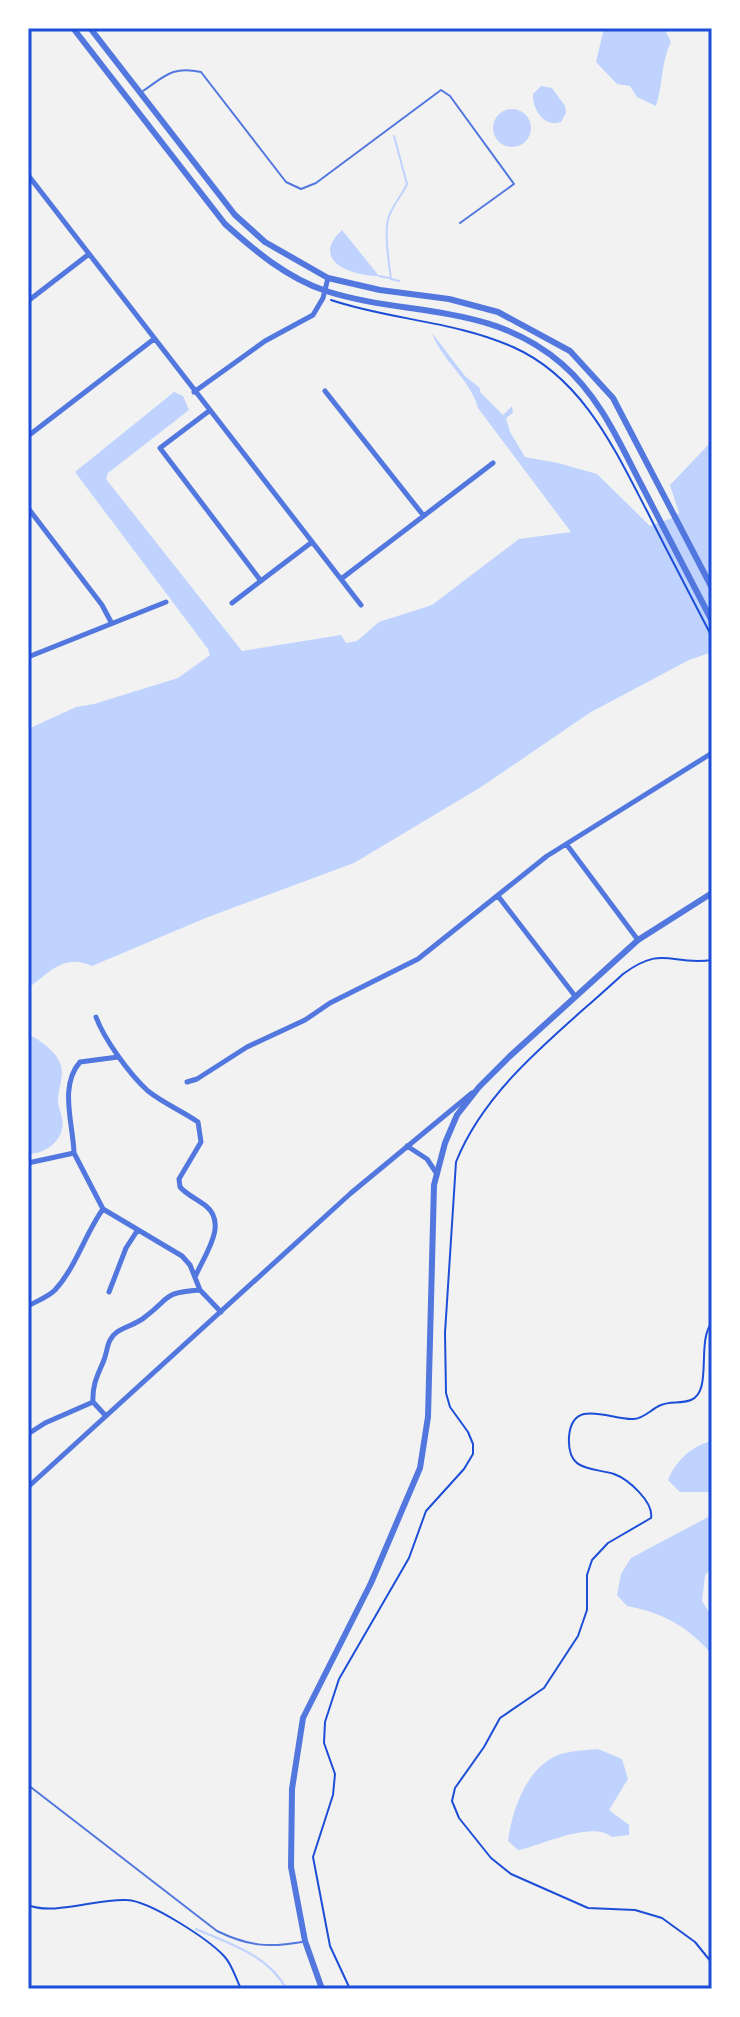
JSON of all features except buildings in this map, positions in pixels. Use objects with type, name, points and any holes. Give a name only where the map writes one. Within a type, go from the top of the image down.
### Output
[{"type":"street","points":[[73,28],[225,224],[286,273],[324,294],[485,321],[529,342],[560,363],[605,414],[712,621]]},
{"type":"street","points":[[90,28],[235,215],[265,242],[328,278],[380,290],[449,299],[498,312],[570,351],[613,398],[712,588]]},
{"type":"street","points":[[28,175],[361,605]]},
{"type":"street","points":[[28,301],[89,254]]},
{"type":"street","points":[[194,392],[265,341],[313,315],[328,278]]},
{"type":"street","points":[[28,436],[154,339]]},
{"type":"street","points":[[325,391],[423,515]]},
{"type":"street","points":[[209,411],[160,448],[261,581]]},
{"type":"street","points":[[341,579],[493,463]]},
{"type":"street","points":[[28,508],[102,605],[111,622]]},
{"type":"street","points":[[232,603],[312,542]]},
{"type":"street","points":[[28,657],[166,602]]},
{"type":"street","points":[[187,1082],[197,1079],[247,1047],[305,1020],[330,1003],[418,959],[547,856],[712,753]]},
{"type":"street","points":[[567,845],[638,940]]},
{"type":"street","points":[[28,1487],[407,1146],[479,1087],[638,940],[712,893]]},
{"type":"street","points":[[498,896],[575,996]]},
{"type":"street","points":[[96,1017],[119,1057],[148,1091],[198,1122],[201,1142],[179,1179],[180,1187],[207,1207],[216,1218],[216,1231],[196,1275]]},
{"type":"street","points":[[119,1057],[80,1062],[72,1072],[68,1085],[74,1153],[103,1209],[182,1256],[196,1275],[200,1290],[221,1312]]},
{"type":"street","points":[[322,1989],[305,1941],[291,1867],[292,1789],[303,1718],[371,1583],[420,1468],[428,1417],[434,1185],[445,1143],[457,1115],[479,1087]]},
{"type":"street","points":[[407,1146],[427,1159],[437,1174]]},
{"type":"street","points":[[29,1165],[74,1153]]},
{"type":"street","points":[[28,1306],[53,1293],[63,1280],[89,1227],[103,1209]]},
{"type":"street","points":[[109,1292],[126,1248],[137,1231]]},
{"type":"street","points":[[105,1415],[93,1402],[96,1374],[115,1332],[146,1317],[163,1298],[176,1292],[200,1290]]},
{"type":"street","points":[[28,1434],[93,1402]]},
{"type":"lane","points":[[142,93],[168,73],[182,68],[201,72],[286,182],[301,189],[316,183],[441,90],[450,96],[514,184],[460,223]]},
{"type":"lane","points":[[28,1785],[217,1931],[241,1943],[275,1947],[305,1941]]},
{"type":"path","points":[[324,294],[469,332],[513,347],[539,362],[572,390],[596,418],[712,637]]},
{"type":"path","points":[[350,1989],[330,1946],[313,1857],[333,1795],[335,1774],[324,1743],[325,1722],[339,1679],[409,1558],[426,1511],[464,1469],[473,1454],[468,1432],[450,1407],[446,1393],[445,1333],[456,1162],[465,1139],[485,1109],[514,1075],[623,974],[642,960],[653,957],[712,960]]},
{"type":"path","points":[[712,1322],[705,1334],[702,1386],[697,1396],[688,1401],[662,1404],[638,1418],[593,1412],[580,1416],[571,1429],[569,1443],[575,1461],[588,1470],[617,1475],[647,1500],[651,1506],[651,1518],[608,1543],[592,1560],[587,1575],[587,1610],[578,1636],[544,1688],[500,1718],[456,1786],[452,1801],[459,1818],[491,1858],[511,1874],[588,1908],[635,1910],[662,1918],[695,1942],[712,1963]]},
{"type":"path","points":[[28,1905],[34,1908],[62,1907],[130,1900],[148,1905],[225,1956],[241,1989]]},
{"type":"water","points":[[604,28],[664,28],[671,42],[665,57],[656,106],[637,97],[630,86],[617,84],[596,62]]},
{"type":"water","points":[[541,86],[552,88],[565,106],[566,113],[561,122],[545,120],[537,111],[533,94]]},
{"type":"water","points":[[512,109],[525,115],[531,128],[525,141],[512,147],[499,141],[493,128],[499,115]]},
{"type":"water","points":[[342,230],[379,276],[347,270],[332,258],[330,250],[333,241]]},
{"type":"water","points":[[432,333],[465,376],[503,415],[512,406],[513,413],[506,418],[510,432],[525,457],[597,474],[650,526],[679,513],[670,485],[712,441],[712,652],[689,660],[591,712],[481,787],[354,863],[208,917],[92,966],[65,963],[28,988],[28,729],[76,707],[178,678],[210,655],[75,472],[174,392],[183,396],[189,410],[108,473],[106,479],[242,651],[341,635],[346,643],[357,641],[379,622],[432,605],[519,539],[571,532],[478,408],[469,388],[442,353]]},
{"type":"water","points":[[28,1034],[51,1050],[60,1063],[62,1077],[58,1100],[62,1126],[54,1144],[28,1154]]},
{"type":"water","points":[[712,1441],[712,1492],[680,1492],[668,1480],[675,1467],[685,1455]]},
{"type":"water","points":[[712,1515],[712,1565],[705,1576],[702,1601],[712,1617],[712,1655],[684,1629],[652,1612],[627,1606],[617,1595],[621,1574],[631,1558]]},
{"type":"water","points":[[598,1749],[622,1759],[628,1779],[609,1810],[629,1825],[629,1835],[612,1837],[603,1832],[580,1832],[518,1850],[508,1841],[510,1829],[530,1778],[549,1760],[561,1754]]},
{"type":"waterway","points":[[394,136],[407,184],[391,211],[387,226],[391,279],[399,281]]},
{"type":"waterway","points":[[379,276],[389,278]]},
{"type":"waterway","points":[[196,1929],[259,1959],[286,1989]]}]
